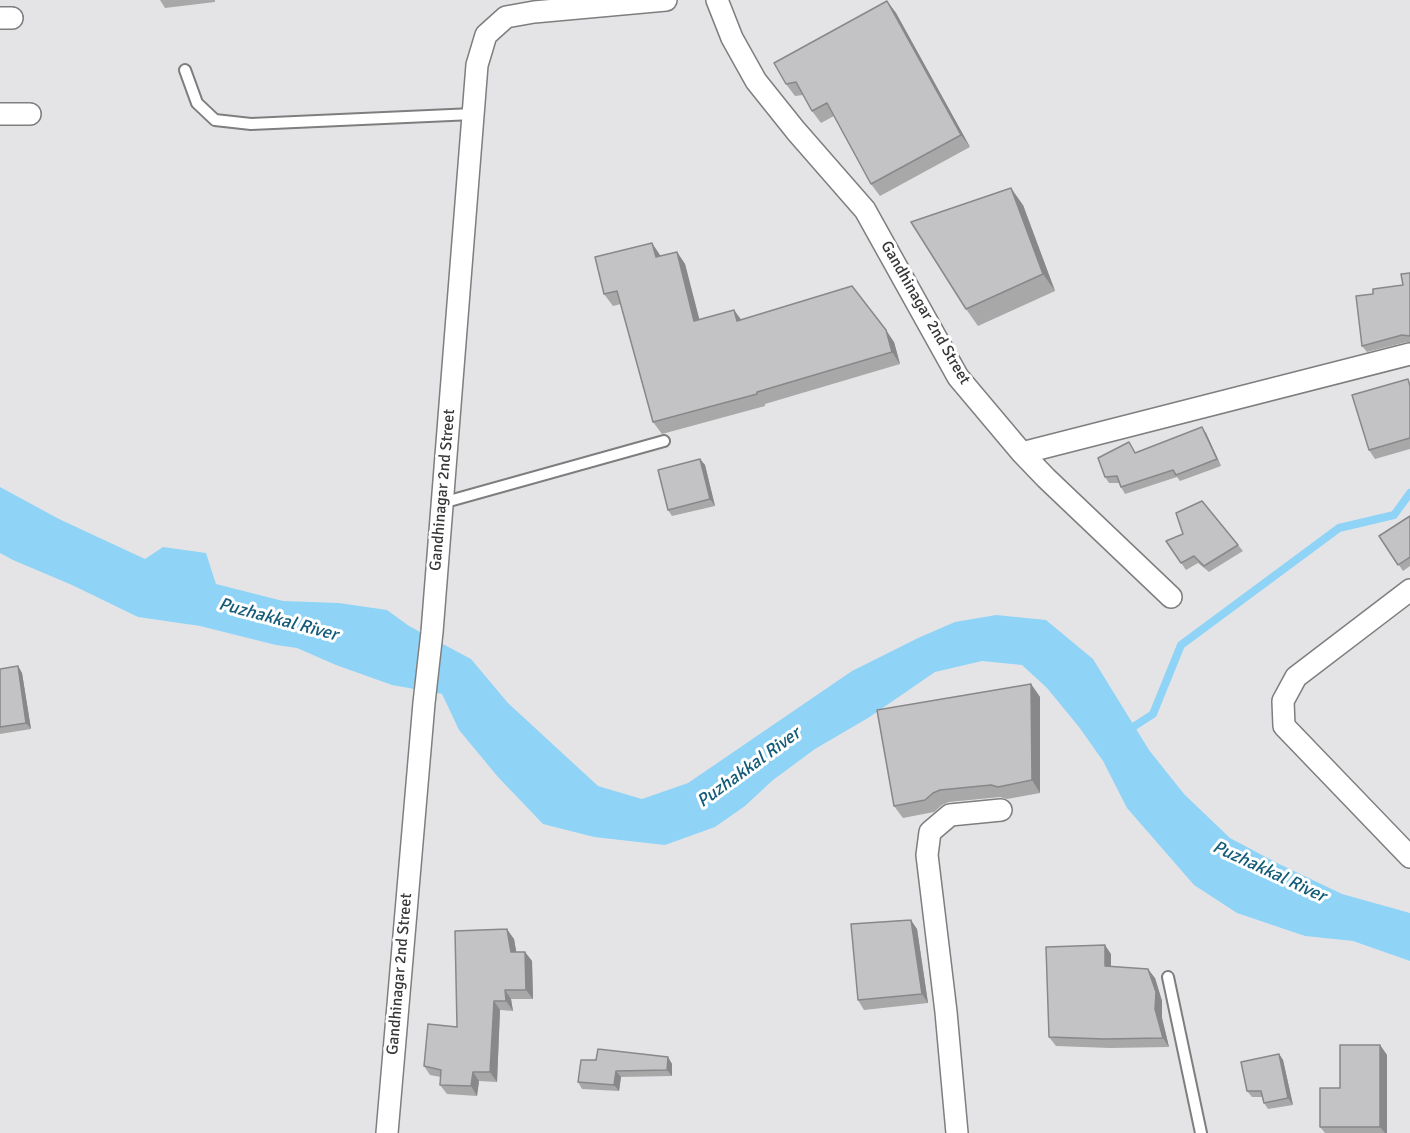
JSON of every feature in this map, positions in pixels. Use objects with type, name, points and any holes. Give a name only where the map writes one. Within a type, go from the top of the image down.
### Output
[{"type":"street","name":"Gandhinagar 2nd Street","points":[[387,1133],[432,632],[477,65],[486,35],[506,17],[534,12],[666,0]]},
{"type":"street","name":"Gandhinagar 2nd Street","points":[[717,0],[732,38],[756,81],[865,210],[958,377],[1046,478],[1171,597]]},
{"type":"street","points":[[0,114],[30,114]]},
{"type":"street","points":[[1022,453],[1410,354]]},
{"type":"street","points":[[1410,590],[1296,677],[1283,701],[1284,726],[1410,857]]},
{"type":"street","points":[[957,1133],[946,1012],[927,855],[930,832],[950,815],[1001,810]]},
{"type":"lane","points":[[185,70],[197,103],[215,120],[251,124],[473,114]]},
{"type":"lane","points":[[442,503],[664,441]]},
{"type":"lane","points":[[1168,977],[1201,1133]]},
{"type":"water","name":"Puzhakkal River","points":[[0,487],[59,519],[145,559],[163,547],[206,553],[216,584],[283,601],[339,603],[387,610],[409,626],[471,659],[508,703],[598,786],[642,799],[688,783],[852,671],[918,638],[955,622],[996,615],[1046,620],[1093,659],[1149,750],[1184,794],[1230,838],[1342,894],[1410,913],[1410,961],[1353,941],[1305,936],[1237,913],[1194,885],[1127,808],[1103,761],[1079,727],[1047,688],[1022,665],[982,661],[935,672],[868,718],[815,749],[773,780],[745,806],[715,827],[665,845],[594,837],[543,824],[498,777],[459,730],[442,694],[392,685],[297,648],[200,626],[138,617],[0,553]]},
{"type":"building","points":[[887,1],[961,135],[871,184],[827,103],[812,111],[796,82],[786,84],[774,63]]},
{"type":"building","points":[[1011,188],[1043,274],[966,309],[911,222]]},
{"type":"building","points":[[652,243],[656,257],[677,252],[694,321],[734,310],[737,321],[852,286],[886,330],[892,352],[757,392],[757,394],[653,422],[617,291],[604,294],[595,257]]},
{"type":"building","points":[[1410,273],[1410,336],[1402,335],[1362,346],[1356,296],[1373,294],[1373,289],[1403,285],[1401,274]]},
{"type":"building","points":[[1408,379],[1410,438],[1369,450],[1352,395]]},
{"type":"building","points":[[1202,427],[1217,459],[1176,475],[1173,470],[1121,487],[1117,476],[1105,477],[1098,458],[1129,442],[1135,453]]},
{"type":"building","points":[[700,459],[710,499],[668,510],[658,470]]},
{"type":"building","points":[[1202,501],[1238,545],[1204,566],[1194,556],[1181,563],[1166,541],[1183,534],[1176,513]]},
{"type":"building","points":[[1410,516],[1410,557],[1398,565],[1379,536]]},
{"type":"building","points":[[18,666],[26,723],[0,727],[0,669]]},
{"type":"building","points":[[1031,684],[1032,780],[998,787],[991,785],[940,790],[925,800],[894,806],[877,710]]},
{"type":"building","points":[[911,920],[922,994],[858,1000],[851,924]]},
{"type":"building","points":[[507,929],[511,952],[525,952],[526,990],[505,990],[506,1001],[494,1001],[490,1072],[473,1072],[471,1086],[440,1085],[441,1070],[424,1066],[428,1024],[457,1027],[455,931]]},
{"type":"building","points":[[1105,945],[1105,966],[1148,969],[1156,992],[1155,1009],[1163,1038],[1049,1037],[1046,947]]},
{"type":"building","points":[[1340,1045],[1380,1045],[1380,1127],[1320,1127],[1320,1088],[1340,1088]]},
{"type":"building","points":[[598,1049],[668,1057],[667,1070],[616,1071],[614,1085],[578,1082],[581,1060],[596,1060]]},
{"type":"building","points":[[1279,1054],[1288,1098],[1264,1103],[1261,1091],[1247,1091],[1241,1062]]},
{"type":"waterway","points":[[1127,731],[1153,714],[1181,645],[1339,528],[1394,515],[1410,493]]}]
